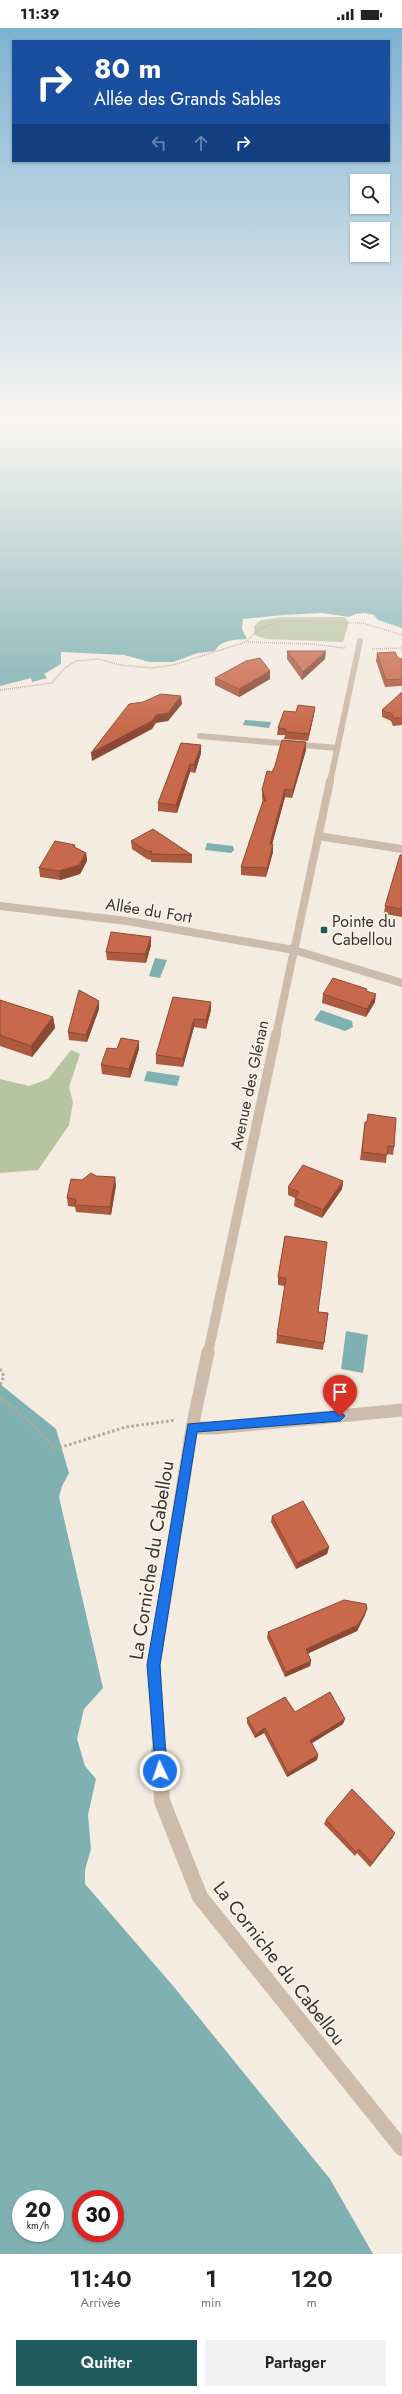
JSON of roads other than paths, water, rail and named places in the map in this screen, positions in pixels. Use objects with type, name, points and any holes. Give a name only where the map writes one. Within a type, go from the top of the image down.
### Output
[{"type":"street","name":"Avenue des Glénan","points":[[193,1422],[360,641]]},
{"type":"street","points":[[200,736],[337,748]]},
{"type":"street","points":[[318,836],[402,849]]},
{"type":"street","name":"Allée du Fort","points":[[0,906],[127,921],[294,950],[402,983]]},
{"type":"street","points":[[193,1422],[215,1428],[402,1410]]},
{"type":"street","name":"La Corniche du Cabellou","points":[[193,1422],[154,1665],[162,1802],[200,1897],[402,2148]]},
{"type":"water","points":[[0,524],[402,524],[402,628],[378,620],[374,615],[365,613],[355,614],[349,617],[322,613],[243,619],[242,629],[247,639],[225,642],[215,651],[198,653],[173,662],[150,662],[124,655],[61,652],[61,664],[44,674],[47,678],[32,682],[31,678],[0,686]]},
{"type":"water","points":[[245,720],[271,722],[269,728],[243,725]]},
{"type":"water","points":[[207,843],[233,846],[234,850],[231,853],[205,850]]},
{"type":"water","points":[[155,958],[167,960],[160,978],[149,976]]},
{"type":"water","points":[[321,1010],[352,1021],[353,1027],[345,1031],[314,1020]]},
{"type":"water","points":[[147,1071],[180,1076],[177,1086],[144,1081]]},
{"type":"water","points":[[346,1331],[368,1335],[363,1373],[341,1369]]},
{"type":"water","points":[[0,1384],[56,1429],[69,1473],[62,1486],[59,1497],[103,1688],[84,1709],[77,1739],[85,1766],[96,1779],[88,1815],[91,1849],[85,1870],[85,1884],[174,1987],[330,2179],[373,2254],[0,2254]]},
{"type":"place","name":"Pointe du Cabellou","points":[[324,930]]}]
